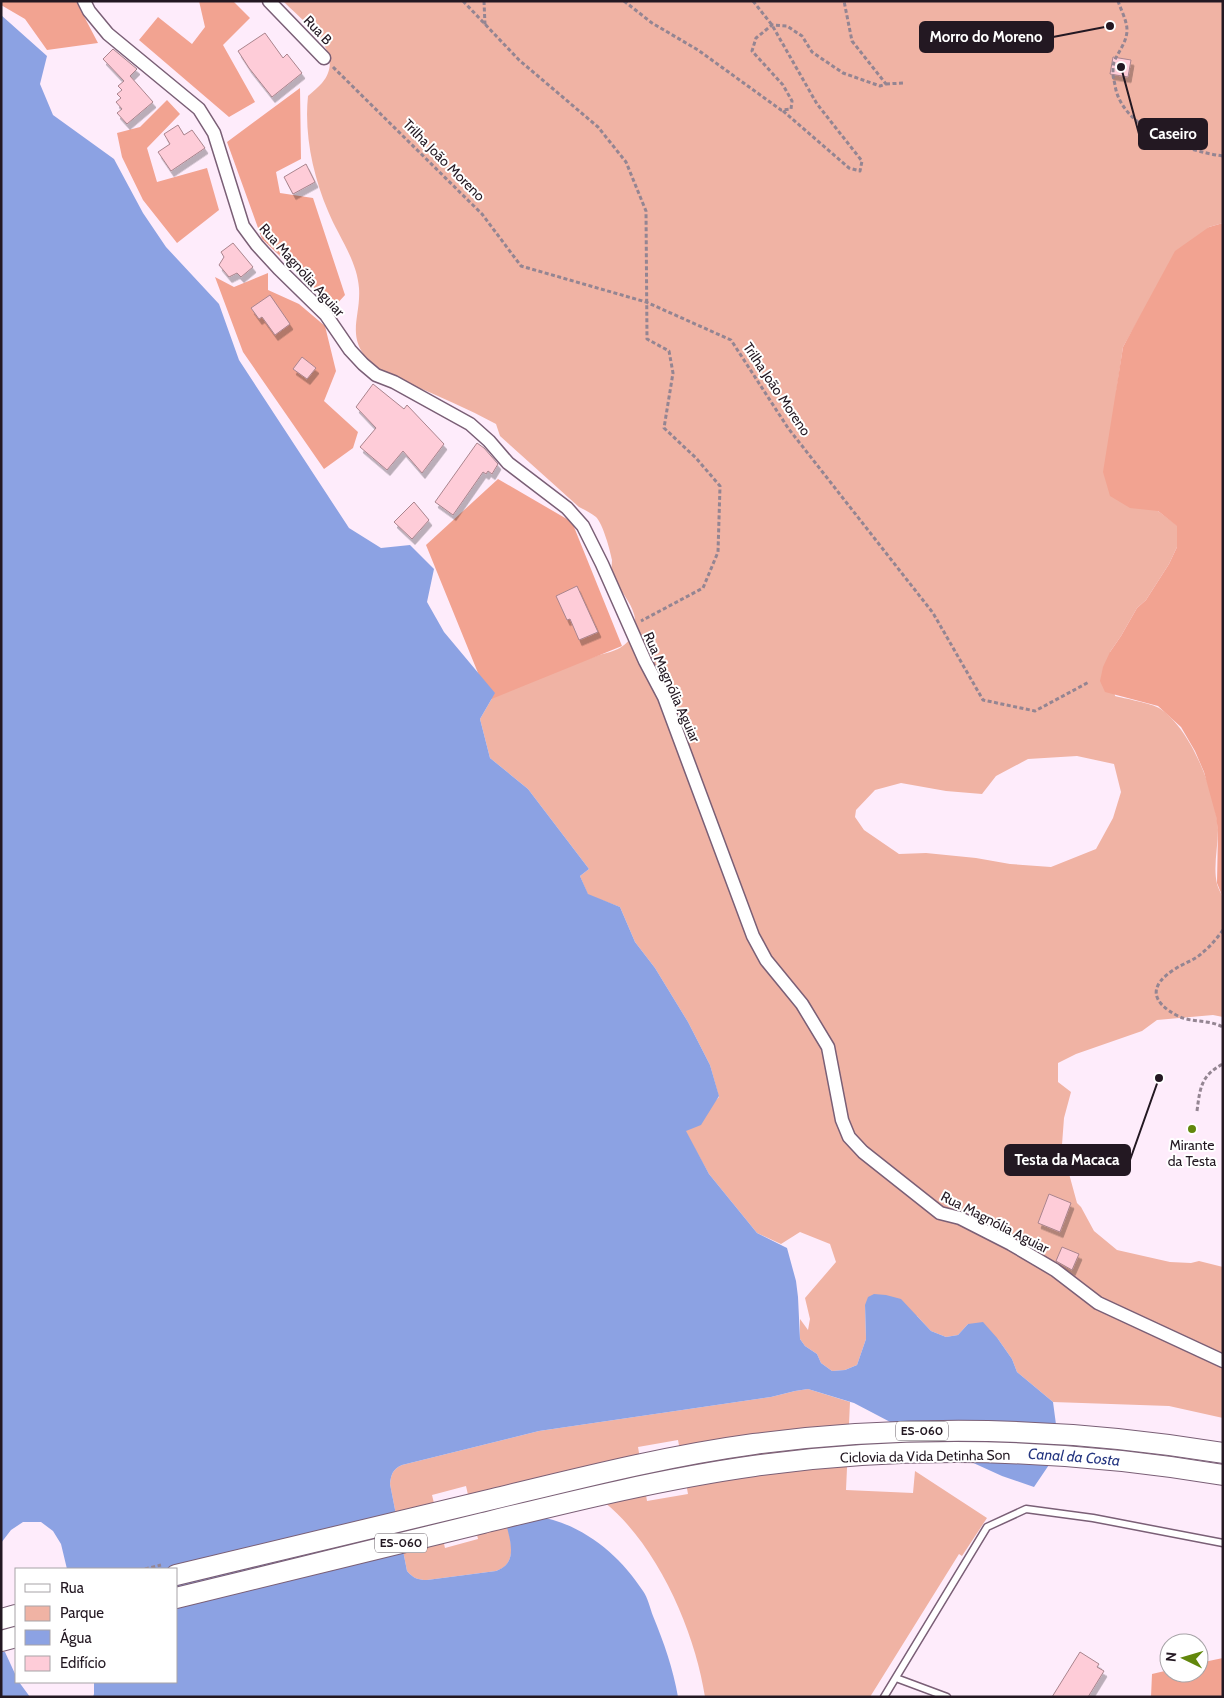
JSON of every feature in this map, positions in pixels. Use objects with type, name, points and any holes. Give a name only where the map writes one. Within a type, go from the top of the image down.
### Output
[{"type":"main road","name":"ES-060","points":[[178,1575],[622,1468],[710,1451],[798,1439],[896,1432],[1021,1432],[1110,1438],[1223,1453]]},
{"type":"main road","name":"ES-060","points":[[178,1598],[626,1488],[756,1466],[870,1455],[985,1452],[1108,1459],[1223,1475]]},
{"type":"main road","points":[[1,1619],[15,1615]]},
{"type":"main road","points":[[1,1641],[15,1637]]},
{"type":"street","name":"Rua Magnólia Aguiar","points":[[84,1],[108,34],[199,109],[214,133],[243,226],[279,269],[326,314],[350,350],[363,364],[376,375],[394,382],[470,424],[489,441],[508,463],[567,508],[583,526],[602,564],[644,661],[664,697],[753,936],[766,960],[802,1004],[828,1048],[842,1120],[849,1137],[863,1152],[940,1213],[960,1218],[1011,1244],[1055,1270],[1098,1303],[1223,1361]]},
{"type":"street","name":"Rua B","points":[[269,1],[324,58]]},
{"type":"lane","points":[[884,1697],[987,1527],[1026,1509],[1093,1518],[1223,1543]]},
{"type":"lane","points":[[896,1678],[947,1697]]},
{"type":"path","points":[[463,1],[519,60],[598,127],[626,162],[646,211],[647,339],[669,351],[673,373],[664,428],[696,458],[720,486],[718,552],[703,588],[630,628]]},
{"type":"path","points":[[484,1],[486,25]]},
{"type":"path","points":[[624,1],[652,23],[698,50],[782,110],[849,168],[860,171],[862,161],[817,104],[772,25],[753,1]]},
{"type":"path","points":[[844,1],[852,41],[886,84]]},
{"type":"path","points":[[1118,1],[1127,30],[1114,62],[1113,77],[1115,91],[1126,111],[1138,122],[1176,143],[1203,153],[1223,156]]},
{"type":"path","points":[[782,110],[791,109],[792,101],[783,85],[752,50],[756,38],[772,25],[787,26],[802,36],[812,52],[843,73],[880,86],[903,83]]},
{"type":"path","name":"Trilha João Moreno","points":[[324,58],[482,214],[520,266],[646,302],[731,340],[788,428],[933,613],[984,700],[1035,711],[1089,682]]},
{"type":"path","points":[[1223,930],[1202,954],[1175,969],[1162,979],[1156,990],[1157,1000],[1162,1006],[1179,1016],[1212,1022],[1223,1028]]},
{"type":"path","points":[[1197,1111],[1200,1091],[1206,1075],[1214,1068],[1223,1064]]},
{"type":"green space","points":[[283,1],[1223,1],[1223,223],[1209,227],[1148,303],[1123,347],[1116,394],[1158,511],[1178,526],[1177,547],[1169,564],[1146,600],[1137,608],[1110,652],[1115,696],[1156,706],[1171,717],[1191,746],[1207,780],[1218,830],[1217,886],[1223,898],[1223,1017],[1213,1015],[1157,1020],[1142,1031],[1076,1054],[1058,1063],[1058,1082],[1071,1092],[1064,1118],[1061,1158],[1068,1170],[1077,1203],[1094,1231],[1117,1250],[1170,1262],[1191,1263],[1199,1261],[1223,1267],[1223,1418],[1169,1406],[1053,1402],[1017,1372],[1012,1359],[998,1339],[968,1324],[958,1335],[946,1337],[931,1331],[917,1316],[865,1305],[866,1339],[857,1365],[845,1370],[832,1371],[821,1363],[817,1354],[805,1346],[800,1339],[800,1319],[808,1330],[810,1319],[805,1298],[836,1262],[830,1244],[800,1232],[781,1244],[757,1233],[709,1174],[685,1131],[719,1097],[710,1065],[688,1022],[655,968],[635,942],[620,907],[588,895],[580,876],[589,869],[528,789],[490,758],[480,719],[495,693],[616,650],[628,641],[634,630],[634,614],[615,579],[604,531],[596,517],[579,507],[500,436],[496,424],[443,398],[389,377],[377,370],[361,351],[356,334],[359,298],[358,278],[318,184],[311,155],[307,125],[308,96],[322,83],[329,71],[330,60],[319,38]],"holes":[[[1077,756],[1114,764],[1121,792],[1113,818],[1096,849],[1051,867],[1010,864],[976,858],[926,853],[899,854],[864,830],[855,817],[856,810],[875,790],[901,783],[946,791],[982,794],[996,776],[1028,759]]]},
{"type":"green space","points":[[808,1389],[850,1402],[846,1490],[913,1493],[915,1471],[987,1518],[962,1556],[959,1554],[870,1697],[705,1697],[690,1638],[663,1576],[646,1548],[625,1522],[603,1501],[578,1485],[506,1504],[511,1552],[505,1566],[496,1571],[421,1580],[407,1571],[390,1484],[393,1472],[402,1465],[539,1431],[771,1397]],"holes":[[[678,1440],[688,1494],[647,1501],[638,1447]],[[466,1486],[478,1539],[445,1548],[432,1495]]]},
{"type":"shaded area","points":[[1,1],[76,1],[98,43],[47,50],[25,19],[1,5]]},
{"type":"shaded area","points":[[199,1],[233,1],[250,18],[223,45],[255,102],[229,117],[139,40],[158,17],[192,44],[205,27]]},
{"type":"shaded area","points":[[300,88],[301,159],[276,172],[280,193],[313,198],[345,295],[334,307],[262,239],[227,142]]},
{"type":"shaded area","points":[[167,100],[180,114],[147,148],[157,182],[207,168],[219,210],[177,243],[143,200],[122,157],[117,133],[140,127]]},
{"type":"shaded area","points":[[1223,223],[1223,898],[1217,883],[1218,831],[1216,816],[1204,772],[1195,751],[1181,727],[1158,706],[1105,692],[1100,681],[1103,667],[1110,652],[1137,608],[1146,600],[1169,564],[1177,547],[1177,526],[1158,511],[1130,508],[1110,496],[1103,472],[1123,347],[1175,251],[1209,227]]},
{"type":"shaded area","points":[[268,273],[268,290],[299,304],[325,326],[336,371],[324,401],[358,432],[353,448],[324,469],[243,352],[215,277],[234,287]]},
{"type":"shaded area","points":[[498,479],[572,522],[622,646],[489,700],[426,545]]},
{"type":"shaded area","points":[[1223,1658],[1223,1697],[1151,1697],[1152,1674],[1159,1672],[1159,1683],[1209,1683],[1209,1661]]},
{"type":"water","points":[[1,15],[47,56],[40,84],[53,115],[114,159],[143,213],[166,247],[219,304],[239,360],[349,528],[381,548],[410,545],[434,569],[427,602],[444,632],[495,693],[480,719],[490,758],[528,789],[589,869],[580,876],[588,894],[620,907],[635,942],[655,968],[688,1022],[710,1065],[719,1096],[701,1125],[686,1131],[709,1174],[757,1233],[787,1248],[796,1281],[800,1339],[805,1346],[817,1354],[821,1363],[832,1371],[845,1370],[857,1365],[866,1339],[865,1305],[868,1297],[874,1294],[886,1295],[901,1299],[931,1331],[946,1337],[958,1335],[968,1324],[983,1322],[1012,1359],[1017,1372],[1053,1402],[1057,1432],[1057,1453],[1034,1487],[1002,1476],[936,1446],[854,1403],[808,1389],[771,1397],[539,1431],[402,1465],[395,1470],[390,1484],[407,1571],[411,1575],[418,1579],[427,1580],[496,1571],[503,1567],[508,1562],[511,1549],[505,1519],[532,1516],[568,1525],[597,1542],[610,1553],[633,1577],[643,1591],[668,1656],[678,1697],[1,1697]]},
{"type":"pier","points":[[23,1522],[41,1522],[53,1531],[61,1544],[67,1568],[15,1568],[15,1674],[5,1652],[1,1652],[1,1543],[11,1530]]},
{"type":"pier","points":[[20,1683],[94,1683],[93,1697],[30,1697]]},
{"type":"building","points":[[265,33],[283,58],[287,54],[302,73],[272,97],[238,51]]},
{"type":"building","points":[[113,49],[137,69],[130,76],[153,102],[127,124],[117,113],[122,109],[116,102],[121,98],[117,94],[122,90],[118,86],[124,81],[103,59]]},
{"type":"building","points":[[1113,57],[1131,60],[1128,77],[1110,74]]},
{"type":"building","points":[[178,125],[184,135],[192,130],[205,148],[171,171],[158,152],[170,144],[164,134]]},
{"type":"building","points":[[306,164],[315,182],[293,194],[284,177]]},
{"type":"building","points":[[233,243],[253,267],[241,277],[237,273],[229,277],[219,265],[224,257],[221,252]]},
{"type":"building","points":[[270,295],[290,324],[275,335],[262,317],[259,319],[251,308]]},
{"type":"building","points":[[302,357],[316,368],[307,379],[293,369]]},
{"type":"building","points":[[373,384],[404,409],[407,405],[444,444],[422,473],[403,451],[387,470],[360,447],[376,428],[356,407]]},
{"type":"building","points":[[477,443],[498,464],[492,474],[488,471],[486,474],[483,472],[453,515],[435,502]]},
{"type":"building","points":[[414,502],[429,520],[412,539],[394,522]]},
{"type":"building","points":[[577,586],[598,632],[579,640],[570,619],[567,620],[556,596]]},
{"type":"building","points":[[1049,1194],[1071,1203],[1060,1232],[1038,1223]]},
{"type":"building","points":[[1062,1247],[1079,1254],[1072,1270],[1056,1261]]},
{"type":"building","points":[[1080,1652],[1099,1664],[1097,1667],[1104,1671],[1088,1697],[1052,1697]]},
{"type":"place","name":"Morro do Moreno","points":[[1110,26]]},
{"type":"place","name":"Caseiro","points":[[1121,67]]},
{"type":"place","name":"Testa da Macaca","points":[[1159,1078]]},
{"type":"place","name":"Mirante da Testa","points":[[1192,1129]]},
{"type":"water label","name":"Canal da Costa","points":[[1074,1453]]}]
